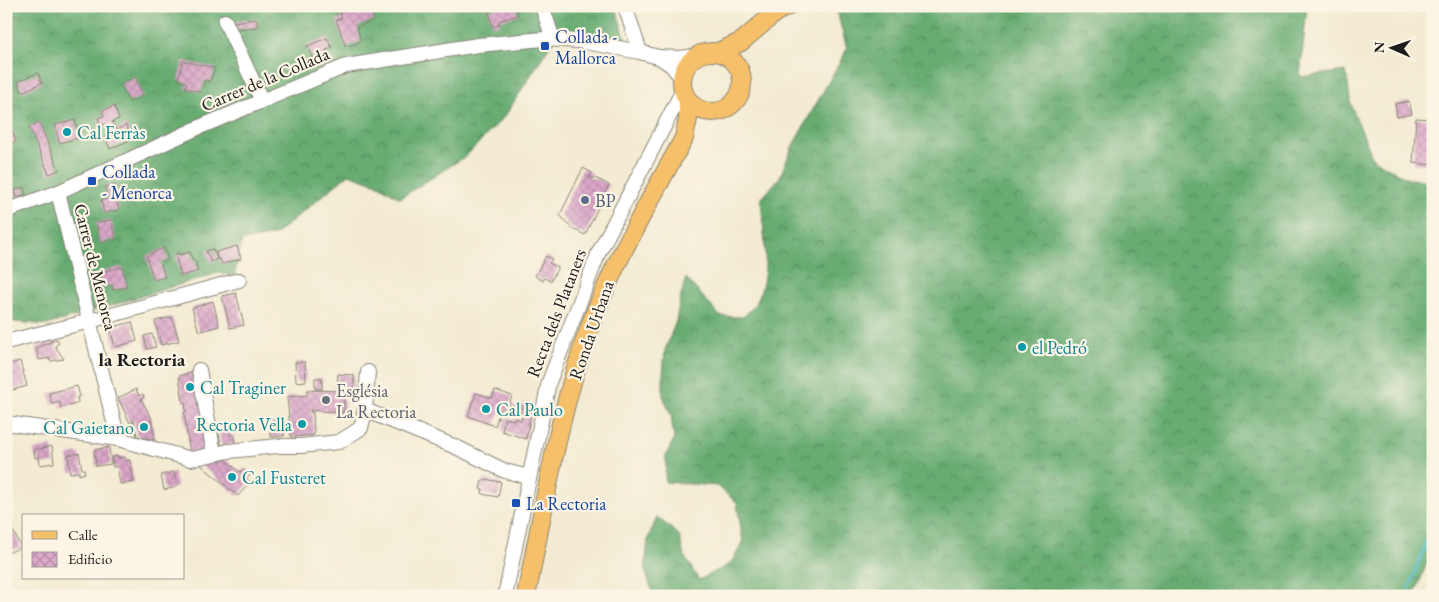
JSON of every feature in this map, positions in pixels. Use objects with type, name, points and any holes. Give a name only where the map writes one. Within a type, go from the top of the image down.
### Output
[{"type":"main road","points":[[696,56],[706,52],[718,52],[741,42],[754,33],[776,12],[788,6]]},
{"type":"main road","points":[[740,70],[746,47],[754,33]]},
{"type":"main road","points":[[718,52],[731,58],[740,70]]},
{"type":"main road","name":"Ronda Urbana","points":[[526,596],[560,430],[577,364],[590,324],[611,273],[684,138],[688,119],[684,90],[687,66],[696,56]]},
{"type":"main road","name":"Ronda Urbana","points":[[684,138],[712,113],[726,109],[738,99],[742,85],[740,70]]},
{"type":"main road","points":[[684,90],[699,110],[712,113]]},
{"type":"street","points":[[542,6],[553,39]]},
{"type":"street","points":[[626,6],[640,52]]},
{"type":"street","points":[[225,20],[262,101]]},
{"type":"street","name":"Carrer de la Collada","points":[[6,211],[58,192],[202,126],[346,66],[478,45],[553,39],[580,41],[658,56],[680,58],[696,56]]},
{"type":"street","points":[[658,56],[671,64],[684,90]]},
{"type":"street","name":"Recta dels Plataners","points":[[505,596],[548,382],[599,252],[684,90]]},
{"type":"street","name":"Carrer de Menorca","points":[[58,192],[118,439]]},
{"type":"street","points":[[6,342],[90,322],[239,280]]},
{"type":"street","points":[[199,370],[214,454]]},
{"type":"street","points":[[6,422],[118,439],[191,459],[214,454],[278,446],[301,446],[339,442],[361,428],[365,410],[368,372]]},
{"type":"street","points":[[365,410],[456,447],[505,471],[529,478]]},
{"type":"green space","points":[[6,6],[615,6],[626,40],[559,31],[505,116],[466,156],[400,198],[377,184],[349,174],[275,235],[242,241],[234,276],[218,273],[47,325],[6,321]]},
{"type":"green space","points":[[843,6],[1307,6],[1300,77],[1346,71],[1351,105],[1373,159],[1408,179],[1433,181],[1433,547],[1414,596],[654,596],[645,570],[648,539],[657,517],[679,535],[684,556],[699,580],[730,564],[743,543],[737,503],[718,486],[665,482],[666,455],[674,439],[671,415],[663,396],[665,350],[676,321],[686,278],[720,316],[743,317],[757,302],[762,287],[765,262],[761,199],[780,177],[792,147],[847,49],[836,8]]},
{"type":"building","points":[[358,6],[368,6],[374,20],[357,27],[361,41],[346,47],[336,20],[342,18],[340,13]]},
{"type":"building","points":[[493,6],[515,6],[518,15],[499,21],[500,24],[493,27],[488,10],[494,9]]},
{"type":"building","points":[[1392,6],[1425,6],[1425,11],[1392,9]]},
{"type":"building","points":[[256,19],[258,27],[236,29],[233,22]]},
{"type":"building","points":[[327,38],[332,48],[326,50],[328,56],[314,62],[307,46]]},
{"type":"building","points":[[183,61],[215,68],[210,82],[205,80],[201,92],[185,88],[187,83],[178,80]]},
{"type":"building","points":[[38,73],[42,83],[22,92],[18,81]]},
{"type":"building","points":[[135,77],[143,96],[129,102],[121,84]]},
{"type":"building","points":[[1409,101],[1412,114],[1397,117],[1395,104]]},
{"type":"building","points":[[114,106],[119,119],[112,122],[116,130],[126,125],[132,139],[110,149],[105,136],[109,134],[105,124],[101,126],[98,118],[104,116],[102,111]]},
{"type":"building","points":[[1416,118],[1430,119],[1429,133],[1433,133],[1433,165],[1413,163]]},
{"type":"building","name":"Cal Ferràs","points":[[75,120],[79,138],[59,143],[55,125]]},
{"type":"building","points":[[39,122],[59,170],[49,174],[29,127]]},
{"type":"building","points":[[12,131],[16,141],[7,146],[13,159],[6,162],[6,139],[9,138],[7,133]]},
{"type":"building","name":"BP","points":[[583,168],[592,173],[589,178],[595,178],[609,185],[585,235],[571,228],[560,215]]},
{"type":"building","points":[[115,185],[119,210],[104,213],[101,200],[107,199],[105,187]]},
{"type":"building","points":[[23,187],[26,194],[17,197],[15,190]]},
{"type":"building","points":[[111,220],[116,239],[100,243],[96,223]]},
{"type":"building","points":[[237,246],[241,259],[222,264],[220,259],[218,260],[216,252]]},
{"type":"building","points":[[164,248],[168,260],[160,262],[165,277],[154,280],[146,256]]},
{"type":"building","points":[[213,249],[217,259],[211,262],[206,251]]},
{"type":"building","points":[[190,252],[193,261],[195,260],[198,271],[181,276],[175,254],[179,253],[179,255]]},
{"type":"building","points":[[546,256],[552,259],[549,263],[558,267],[551,281],[544,278],[543,281],[535,276]]},
{"type":"building","points":[[122,267],[127,287],[113,290],[112,285],[101,287],[98,272]]},
{"type":"building","points":[[236,293],[244,325],[230,328],[222,296]]},
{"type":"building","points":[[213,301],[219,326],[201,331],[198,329],[192,308]]},
{"type":"building","points":[[172,317],[179,341],[161,345],[155,321]]},
{"type":"building","points":[[132,322],[137,341],[115,347],[110,328]]},
{"type":"building","points":[[152,334],[156,347],[147,349],[144,336]]},
{"type":"building","points":[[57,339],[59,343],[55,346],[64,359],[50,361],[49,358],[39,360],[36,348],[43,345],[43,343],[45,344]]},
{"type":"building","points":[[20,361],[27,386],[9,391],[6,382],[6,365]]},
{"type":"building","points":[[295,362],[305,362],[306,381],[296,382]]},
{"type":"building","points":[[197,371],[211,450],[190,454],[184,412],[186,412],[185,402],[183,402],[179,376]]},
{"type":"building","points":[[338,374],[354,375],[354,388],[337,388]]},
{"type":"building","points":[[315,378],[322,378],[322,389],[315,389]]},
{"type":"building","points":[[77,386],[80,396],[77,397],[78,402],[76,404],[61,408],[60,402],[52,404],[49,393]]},
{"type":"building","points":[[136,389],[139,396],[143,394],[144,397],[141,399],[151,417],[155,440],[137,436],[134,421],[130,423],[118,398]]},
{"type":"building","points":[[307,390],[344,391],[343,413],[310,410],[311,413],[313,412],[314,435],[291,437],[287,397],[307,395]]},
{"type":"building","name":"Cal Paulo","points":[[495,390],[512,396],[509,405],[512,406],[510,411],[501,408],[495,426],[468,416],[476,393],[492,398]]},
{"type":"building","points":[[525,403],[533,403],[526,439],[502,431],[505,418],[521,420],[523,414],[518,412],[519,409],[513,407],[513,405],[521,409]]},
{"type":"building","points":[[284,422],[284,436],[271,437],[270,423]]},
{"type":"building","points":[[228,428],[230,435],[233,434],[235,443],[222,447],[218,430]]},
{"type":"building","points":[[52,446],[54,463],[40,465],[39,457],[35,458],[34,450]]},
{"type":"building","points":[[109,447],[111,464],[96,466],[94,450]]},
{"type":"building","points":[[79,453],[82,469],[84,469],[85,473],[79,475],[79,472],[70,473],[68,455]]},
{"type":"building","points":[[119,456],[119,458],[125,457],[125,460],[130,460],[134,482],[120,484],[117,466],[113,467],[112,457]]},
{"type":"building","name":"Cal Fusteret","points":[[221,456],[240,472],[243,469],[250,475],[247,479],[250,482],[238,496],[201,465],[208,458]]},
{"type":"building","points":[[174,472],[177,487],[164,490],[161,475]]},
{"type":"building","points":[[485,479],[501,482],[498,497],[482,494],[483,489],[480,489],[482,481]]},
{"type":"building","points":[[13,531],[21,547],[6,554],[6,534]]},
{"type":"waterway","points":[[1406,596],[1424,549],[1433,512]]},
{"type":"place","name":"Collada - Mallorca","points":[[545,46]]},
{"type":"place","name":"Cal Ferràs","points":[[67,132]]},
{"type":"place","name":"Collada - Menorca","points":[[92,181]]},
{"type":"place","name":"BP","points":[[585,200]]},
{"type":"place","name":"el Pedró","points":[[1022,347]]},
{"type":"place","name":"Cal Traginer","points":[[190,387]]},
{"type":"place","name":"Església La Rectoria","points":[[326,400]]},
{"type":"place","name":"Cal Paulo","points":[[486,409]]},
{"type":"place","name":"Rectoria Vella","points":[[302,424]]},
{"type":"place","name":"Cal Gaietano","points":[[144,427]]},
{"type":"place","name":"Cal Fusteret","points":[[232,477]]},
{"type":"place","name":"La Rectoria","points":[[516,503]]},
{"type":"district","name":"la Rectoria","points":[[142,359]]}]
